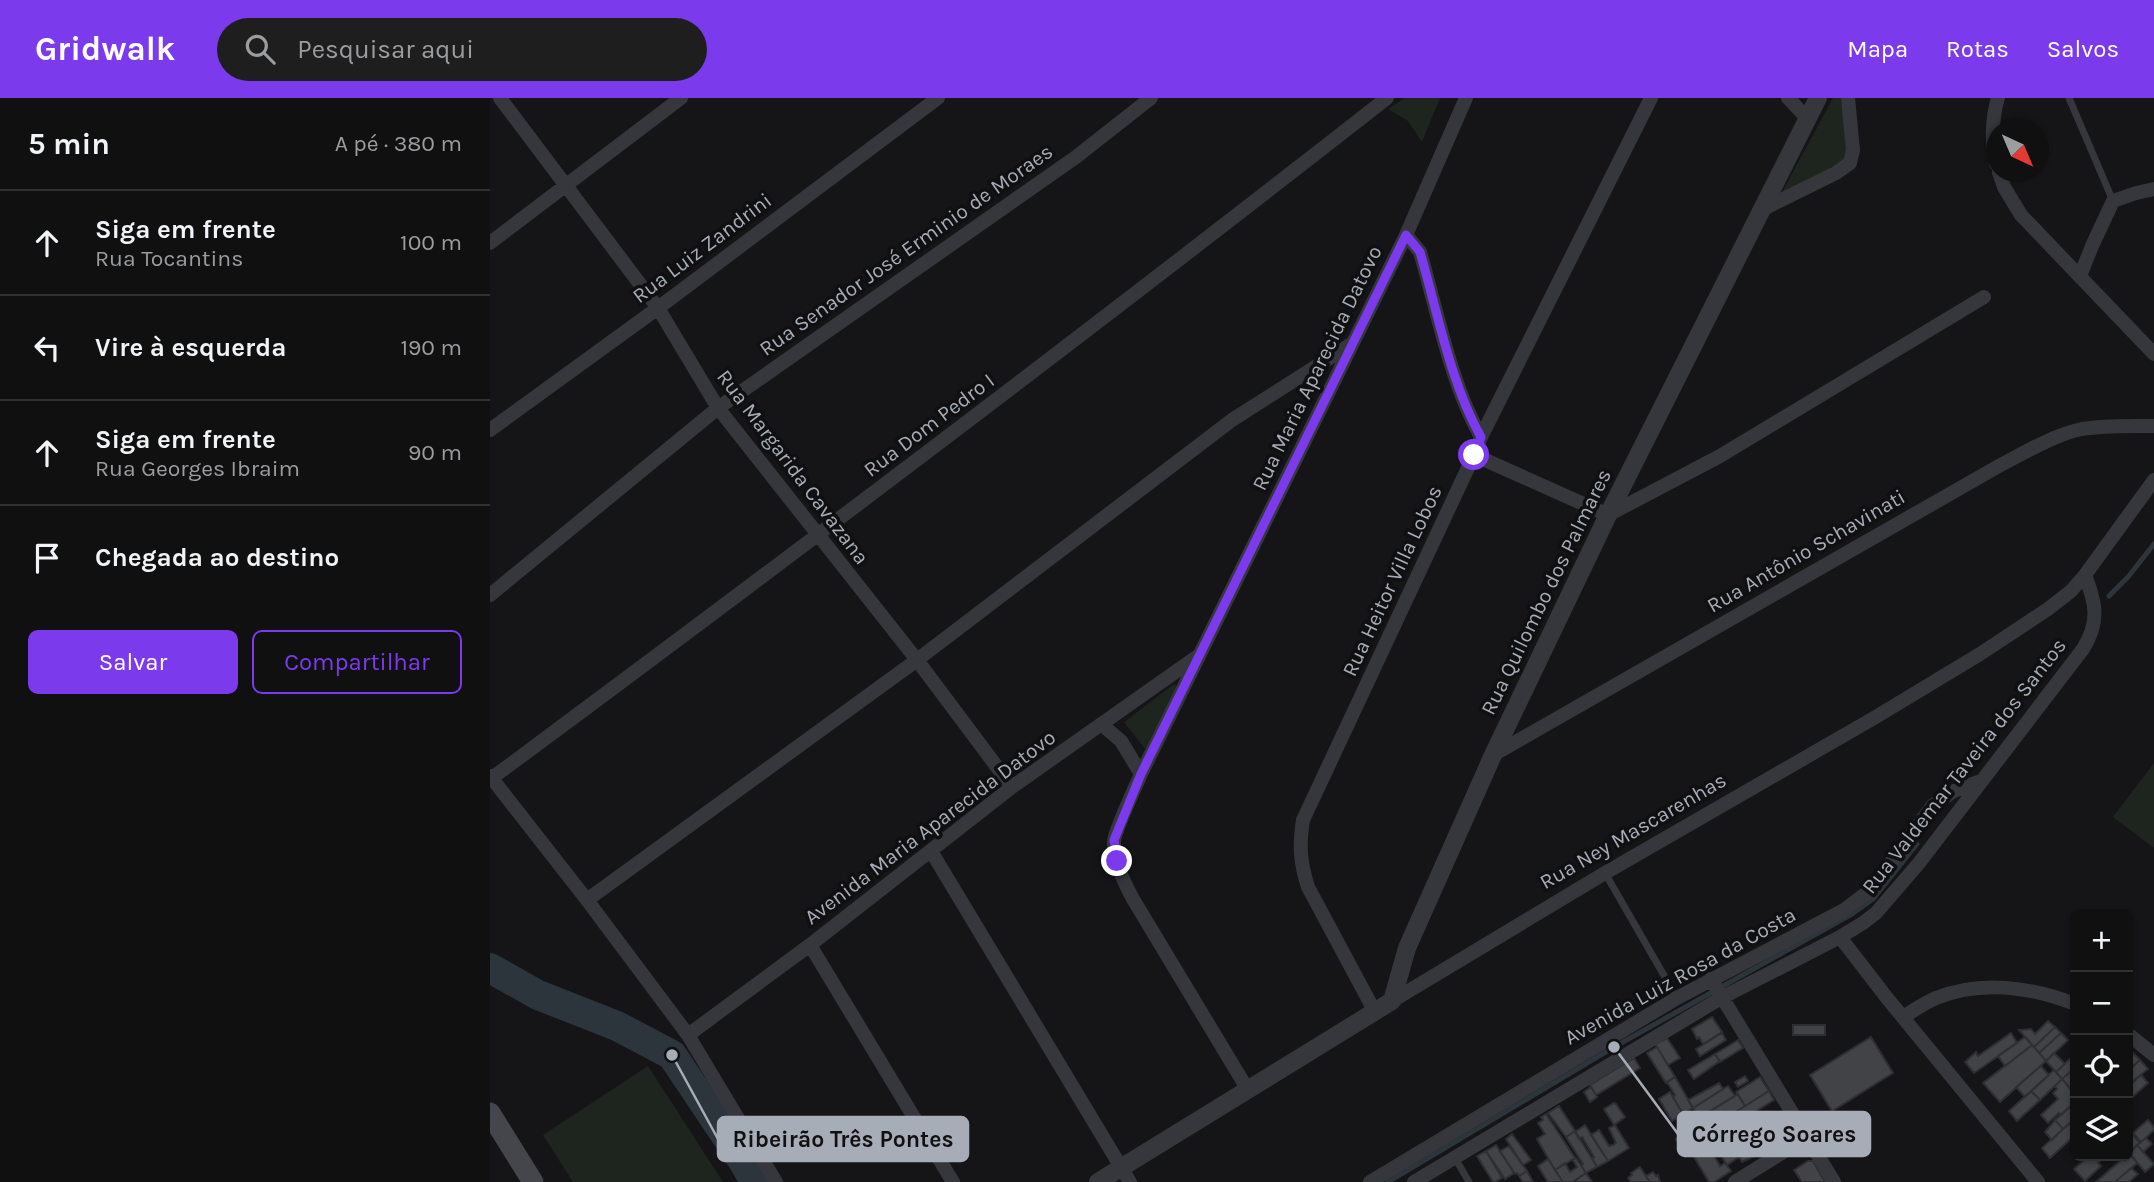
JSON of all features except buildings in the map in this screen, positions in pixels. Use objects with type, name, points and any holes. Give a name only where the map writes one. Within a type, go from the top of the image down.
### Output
[{"type":"main road","points":[[490,1113],[533,1182]]},
{"type":"street","name":"Rua Margarida Cavazana","points":[[500,98],[658,308],[718,408],[917,660],[1012,787]]},
{"type":"street","points":[[490,243],[681,98]]},
{"type":"street","name":"Rua Luiz Zandrini","points":[[490,430],[938,98]]},
{"type":"street","name":"Rua Senador José Erminio de Moraes","points":[[490,595],[718,408],[1076,157],[1151,98]]},
{"type":"street","name":"Rua Dom Pedro I","points":[[491,777],[818,537],[1387,98]]},
{"type":"street","name":"Rua Maria Aparecida Datovo","points":[[1248,1090],[1124,882],[1114,840],[1141,774],[1406,235],[1466,98]]},
{"type":"street","name":"Rua Heitor Villa Lobos","points":[[1375,1012],[1308,887],[1302,867],[1300,844],[1303,820],[1481,437],[1651,98]]},
{"type":"street","points":[[1788,98],[1807,118]]},
{"type":"street","name":"Rua Quilombo dos Palmares","points":[[1392,1001],[1407,948],[1493,755],[1608,515],[1818,98]]},
{"type":"street","points":[[1759,211],[1836,173],[1850,163],[1853,150],[1848,98]]},
{"type":"street","points":[[1994,119],[1998,98]]},
{"type":"street","points":[[2002,182],[2021,215],[2154,354]]},
{"type":"street","points":[[2080,276],[2113,201],[2136,192],[2154,189]]},
{"type":"street","points":[[1406,235],[1420,252],[1457,380],[1470,419],[1481,437]]},
{"type":"street","points":[[1474,455],[1608,515],[1720,456],[1984,297]]},
{"type":"street","points":[[587,900],[917,660],[1232,420],[1354,343]]},
{"type":"street","name":"Rua Antônio Schavinati","points":[[1493,755],[2007,461],[2081,429],[2154,426]]},
{"type":"street","name":"Rua Ney Mascarenhas","points":[[1098,1182],[1126,1175],[1248,1090],[1392,1001],[1605,873],[1874,718],[2049,609],[2085,575],[2154,480]]},
{"type":"street","name":"Rua Valdemar Taveira dos Santos","points":[[1414,1182],[1716,989],[1840,937],[1876,913],[1919,863],[2056,686],[2090,637],[2094,626],[2094,602],[2085,575]]},
{"type":"street","name":"Avenida Maria Aparecida Datovo","points":[[688,1035],[810,945],[1012,787],[1200,654]]},
{"type":"street","points":[[1101,724],[1121,741],[1141,774]]},
{"type":"street","points":[[491,777],[688,1035],[776,1182]]},
{"type":"street","name":"Avenida Luiz Rosa da Costa","points":[[1370,1182],[1677,998],[1716,989],[1844,910],[1879,879],[1933,805],[1954,791],[1984,779]]},
{"type":"street","points":[[930,851],[1126,1175]]},
{"type":"street","points":[[1840,937],[2038,1182]]},
{"type":"street","points":[[810,945],[953,1182]]},
{"type":"street","points":[[1902,1017],[1932,999],[1954,992],[1996,988],[2047,993],[2070,1002]]},
{"type":"street","points":[[1716,989],[1835,1182]]},
{"type":"street","points":[[2129,1035],[2154,1055]]},
{"type":"street","points":[[1735,1182],[1807,1137]]},
{"type":"lane","points":[[2068,98],[2113,201]]},
{"type":"lane","points":[[1605,873],[1677,998]]},
{"type":"lane","points":[[1455,1158],[1469,1182]]},
{"type":"shaded area","points":[[1405,98],[1440,98],[1422,142],[1408,121],[1388,109]]},
{"type":"shaded area","points":[[1833,98],[1843,98],[1847,151],[1845,160],[1780,196]]},
{"type":"shaded area","points":[[1174,684],[1178,687],[1145,749],[1124,722]]},
{"type":"shaded area","points":[[2154,763],[2154,848],[2113,817]]},
{"type":"shaded area","points":[[648,1066],[723,1182],[573,1182],[543,1135]]},
{"type":"waterway","points":[[2109,596],[2154,544]]},
{"type":"waterway","points":[[1388,1182],[1614,1047],[1852,914],[1873,899],[1917,844]]},
{"type":"waterway","points":[[490,968],[538,995],[617,1026],[672,1055],[755,1182]]},
{"type":"place","name":"Córrego Soares","points":[[1614,1047]]},
{"type":"place","name":"Ribeirão Três Pontes","points":[[672,1055]]},
{"type":"route","points":[[1117,861],[1114,840],[1141,774],[1406,235],[1420,252],[1457,380],[1470,419],[1481,437],[1474,455]]}]
